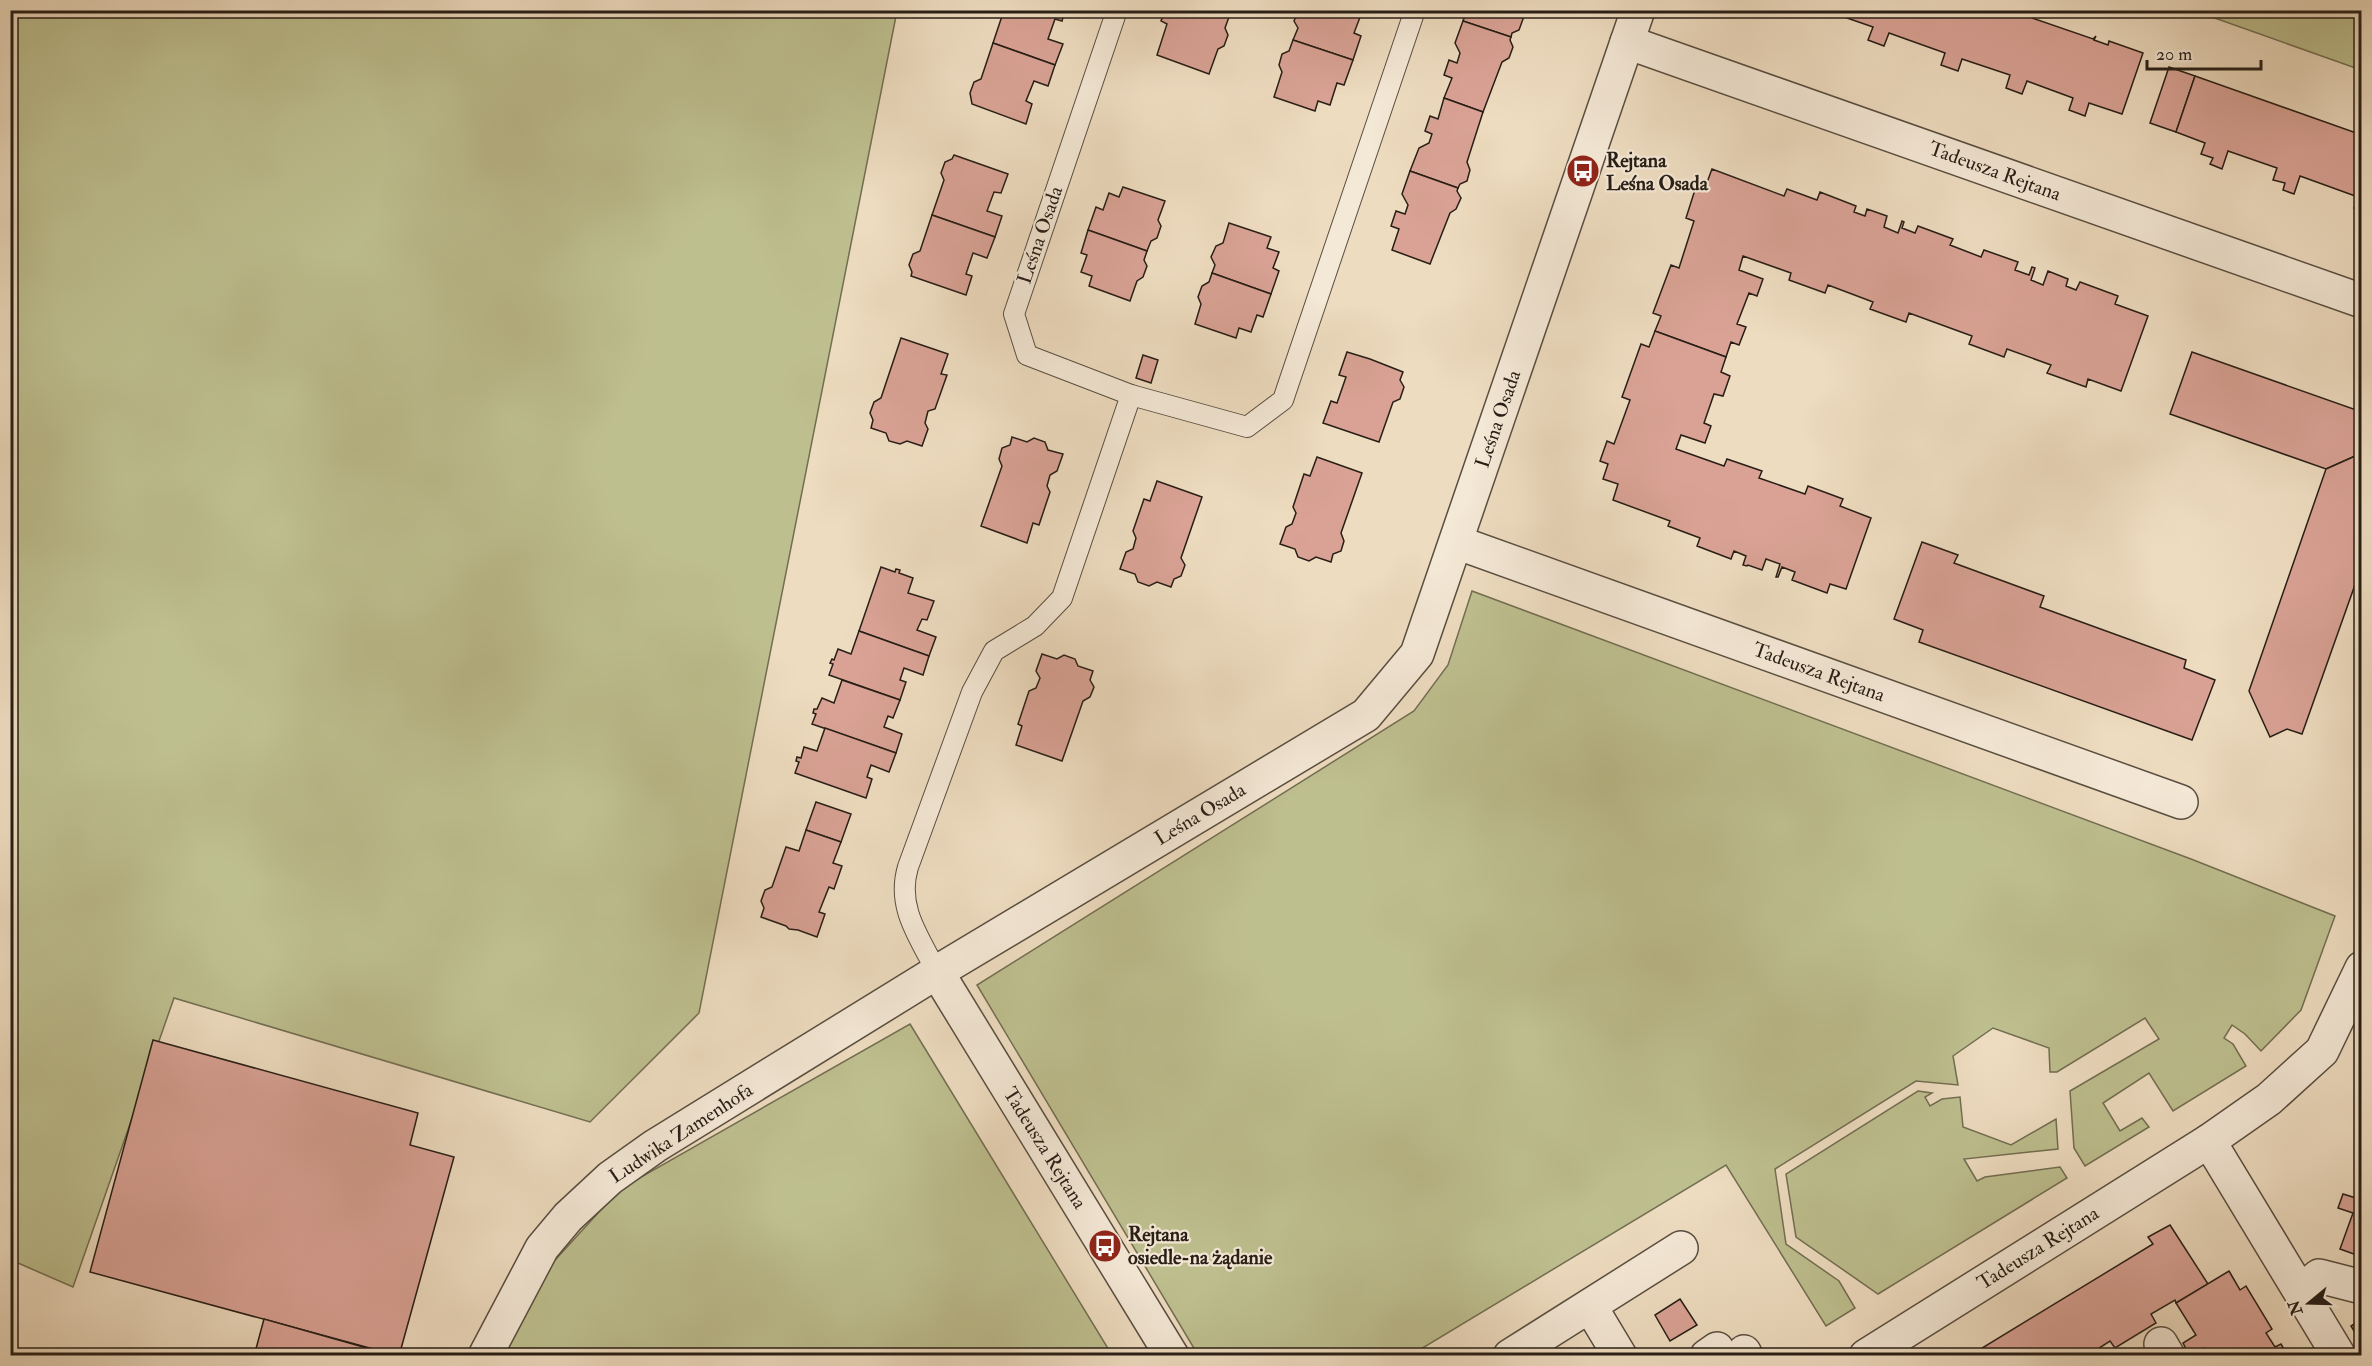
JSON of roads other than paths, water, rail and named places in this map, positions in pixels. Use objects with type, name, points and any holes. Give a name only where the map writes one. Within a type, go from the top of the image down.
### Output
[{"type":"street","name":"Leśna Osada","points":[[937,972],[1366,714],[1417,654],[1638,10]]},
{"type":"street","name":"Tadeusza Rejtana","points":[[1627,42],[2361,301]]},
{"type":"street","name":"Tadeusza Rejtana","points":[[1456,542],[2181,802]]},
{"type":"street","name":"Tadeusza Rejtana","points":[[1866,1356],[2209,1141],[2269,1099],[2322,1052],[2361,968]]},
{"type":"street","name":"Tadeusza Rejtana","points":[[937,972],[1172,1356]]},
{"type":"street","name":"Ludwika Zamenhofa","points":[[485,1356],[542,1248],[568,1217],[610,1178],[655,1146],[937,972]]},
{"type":"street","points":[[2209,1141],[2339,1356]]},
{"type":"street","points":[[1510,1356],[1682,1248]]},
{"type":"street","points":[[2301,1292],[2319,1276],[2361,1287]]},
{"type":"street","points":[[1590,1306],[1620,1356]]},
{"type":"lane","name":"Leśna Osada","points":[[1117,10],[1014,314],[1027,355],[1131,395],[1247,427],[1283,400],[1415,10]]},
{"type":"lane","points":[[937,972],[908,913],[903,884],[908,867],[972,692],[994,651],[1035,626],[1062,598],[1131,395]]},
{"type":"place","name":"Rejtana Leśna Osada","points":[[1583,171]]},
{"type":"place","name":"Rejtana osiedle-na żądanie","points":[[1105,1246]]}]
